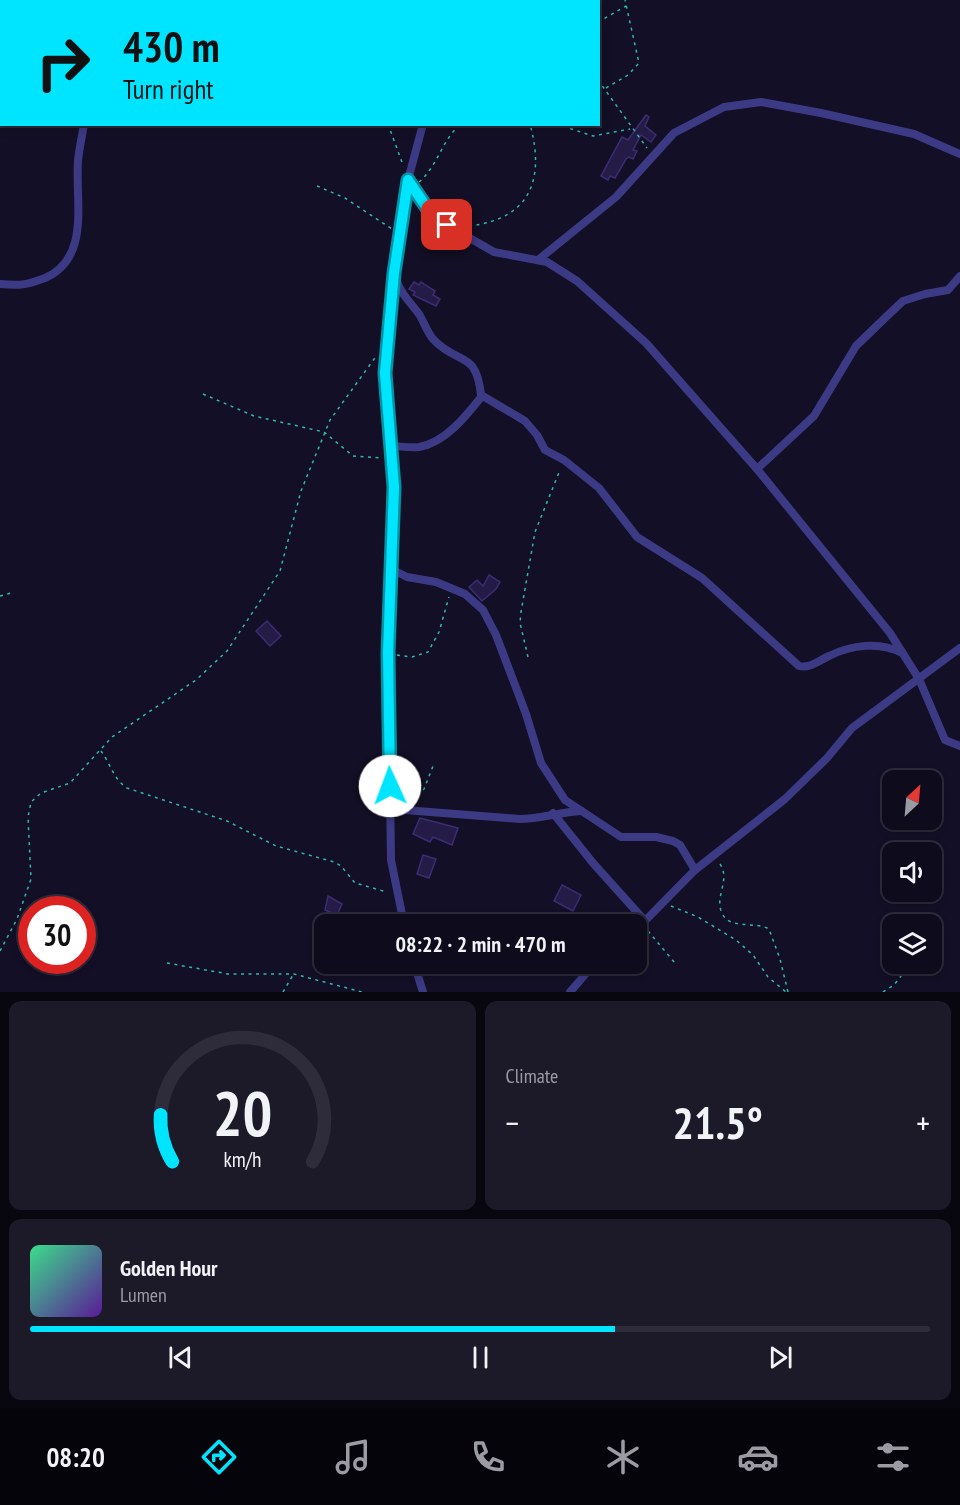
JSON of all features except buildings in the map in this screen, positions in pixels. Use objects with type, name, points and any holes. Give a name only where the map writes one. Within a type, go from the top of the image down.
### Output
[{"type":"street","points":[[538,260],[595,217],[674,133],[724,107],[761,102],[914,134],[960,154]]},
{"type":"street","points":[[0,284],[24,286],[55,273],[72,255],[78,217],[78,160],[84,126]]},
{"type":"street","points":[[401,914],[390,860],[392,809],[388,653],[394,487],[385,373],[394,273],[423,126]]},
{"type":"street","points":[[410,184],[427,208],[486,249],[499,254],[547,262],[577,281],[646,343],[757,469],[890,633],[919,679],[945,740],[960,746]]},
{"type":"street","points":[[394,273],[402,296],[417,312],[433,339],[451,354],[468,361],[475,369],[482,396],[525,421],[537,435],[545,450],[564,460],[599,488],[637,537],[702,578],[800,666],[806,667],[832,654],[852,648],[884,646],[903,654]]},
{"type":"street","points":[[757,469],[814,416],[856,346],[869,333],[903,302],[925,294],[948,290],[960,276]]},
{"type":"street","points":[[390,446],[414,447],[427,444],[459,423],[482,396]]},
{"type":"street","points":[[391,569],[407,577],[433,581],[471,597],[489,620],[526,714],[541,763],[560,793],[581,811],[621,837],[673,841],[680,845],[695,870]]},
{"type":"street","points":[[884,646],[890,633]]},
{"type":"street","points":[[647,918],[695,870],[785,799],[827,758],[852,728],[960,648]]},
{"type":"street","points":[[392,809],[520,819],[581,811]]},
{"type":"street","points":[[553,813],[632,914]]},
{"type":"street","points":[[417,974],[423,992]]},
{"type":"street","points":[[570,992],[586,974]]},
{"type":"path","points":[[606,88],[628,75],[639,63],[625,0]]},
{"type":"path","points":[[600,21],[627,5]]},
{"type":"path","points":[[600,82],[631,129],[652,154]]},
{"type":"path","points":[[389,126],[410,184],[435,165],[450,136],[459,126]]},
{"type":"path","points":[[469,226],[485,224],[501,218],[526,199],[538,163],[530,126]]},
{"type":"path","points":[[562,126],[593,136],[631,129]]},
{"type":"path","points":[[317,186],[350,201],[400,234]]},
{"type":"path","points":[[0,951],[17,919],[31,879],[28,817],[31,802],[41,793],[70,783],[124,727],[196,680],[227,651],[280,570],[301,491],[324,432],[339,406],[388,341]]},
{"type":"path","points":[[203,394],[255,416],[324,432],[350,455],[378,459],[392,457]]},
{"type":"path","points":[[528,657],[520,623],[535,532],[564,460]]},
{"type":"path","points":[[388,653],[412,657],[428,652],[439,632],[452,588]]},
{"type":"path","points":[[0,596],[11,593]]},
{"type":"path","points":[[101,751],[114,770],[117,780],[127,788],[227,821],[276,846],[334,862],[341,866],[355,884],[396,896]]},
{"type":"path","points":[[407,804],[421,795],[433,766]]},
{"type":"path","points":[[712,856],[724,873],[720,901],[722,915],[731,922],[753,924],[769,929],[780,959],[787,992]]},
{"type":"path","points":[[662,902],[723,930],[748,950],[768,976],[787,992]]},
{"type":"path","points":[[647,932],[675,963]]},
{"type":"path","points":[[167,963],[228,974],[294,974],[362,992]]},
{"type":"path","points":[[283,992],[294,974]]},
{"type":"path","points":[[883,992],[894,985],[902,974]]},
{"type":"route","points":[[390,786],[387,714],[394,487],[385,373],[394,273],[408,180],[427,208],[447,225]]}]
